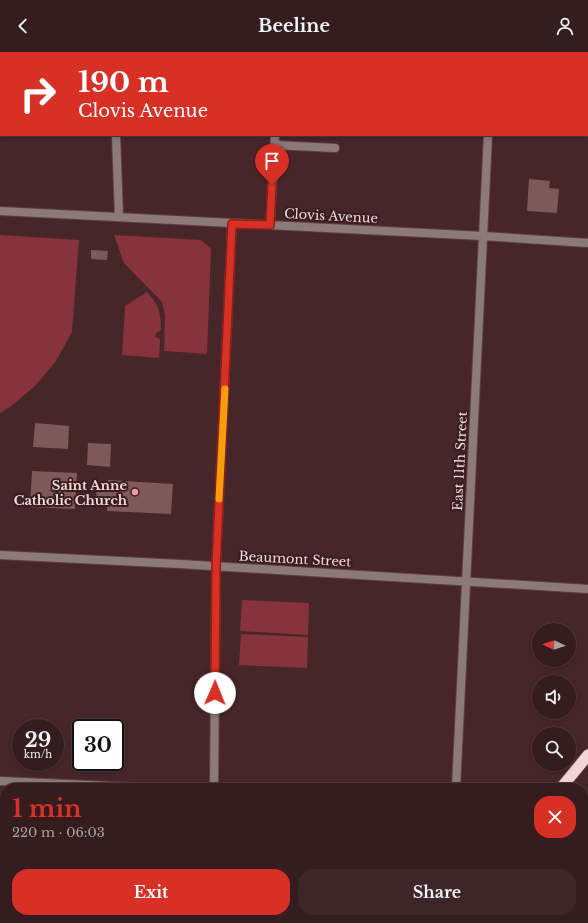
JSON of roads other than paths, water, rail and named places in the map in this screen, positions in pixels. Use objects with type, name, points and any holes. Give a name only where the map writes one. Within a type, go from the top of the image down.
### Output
[{"type":"highway","points":[[565,783],[588,755]]},
{"type":"street","points":[[116,136],[119,218]]},
{"type":"street","points":[[270,225],[275,136]]},
{"type":"street","name":"East 11th Street","points":[[456,783],[488,136]]},
{"type":"street","points":[[275,145],[335,148]]},
{"type":"street","name":"Clovis Avenue","points":[[0,211],[483,236],[588,243]]},
{"type":"street","points":[[214,783],[216,567],[232,224]]},
{"type":"street","name":"Beaumont Street","points":[[0,555],[588,589]]},
{"type":"street","points":[[0,781],[44,783]]},
{"type":"place","name":"Saint Anne Catholic Church","points":[[135,492]]}]
